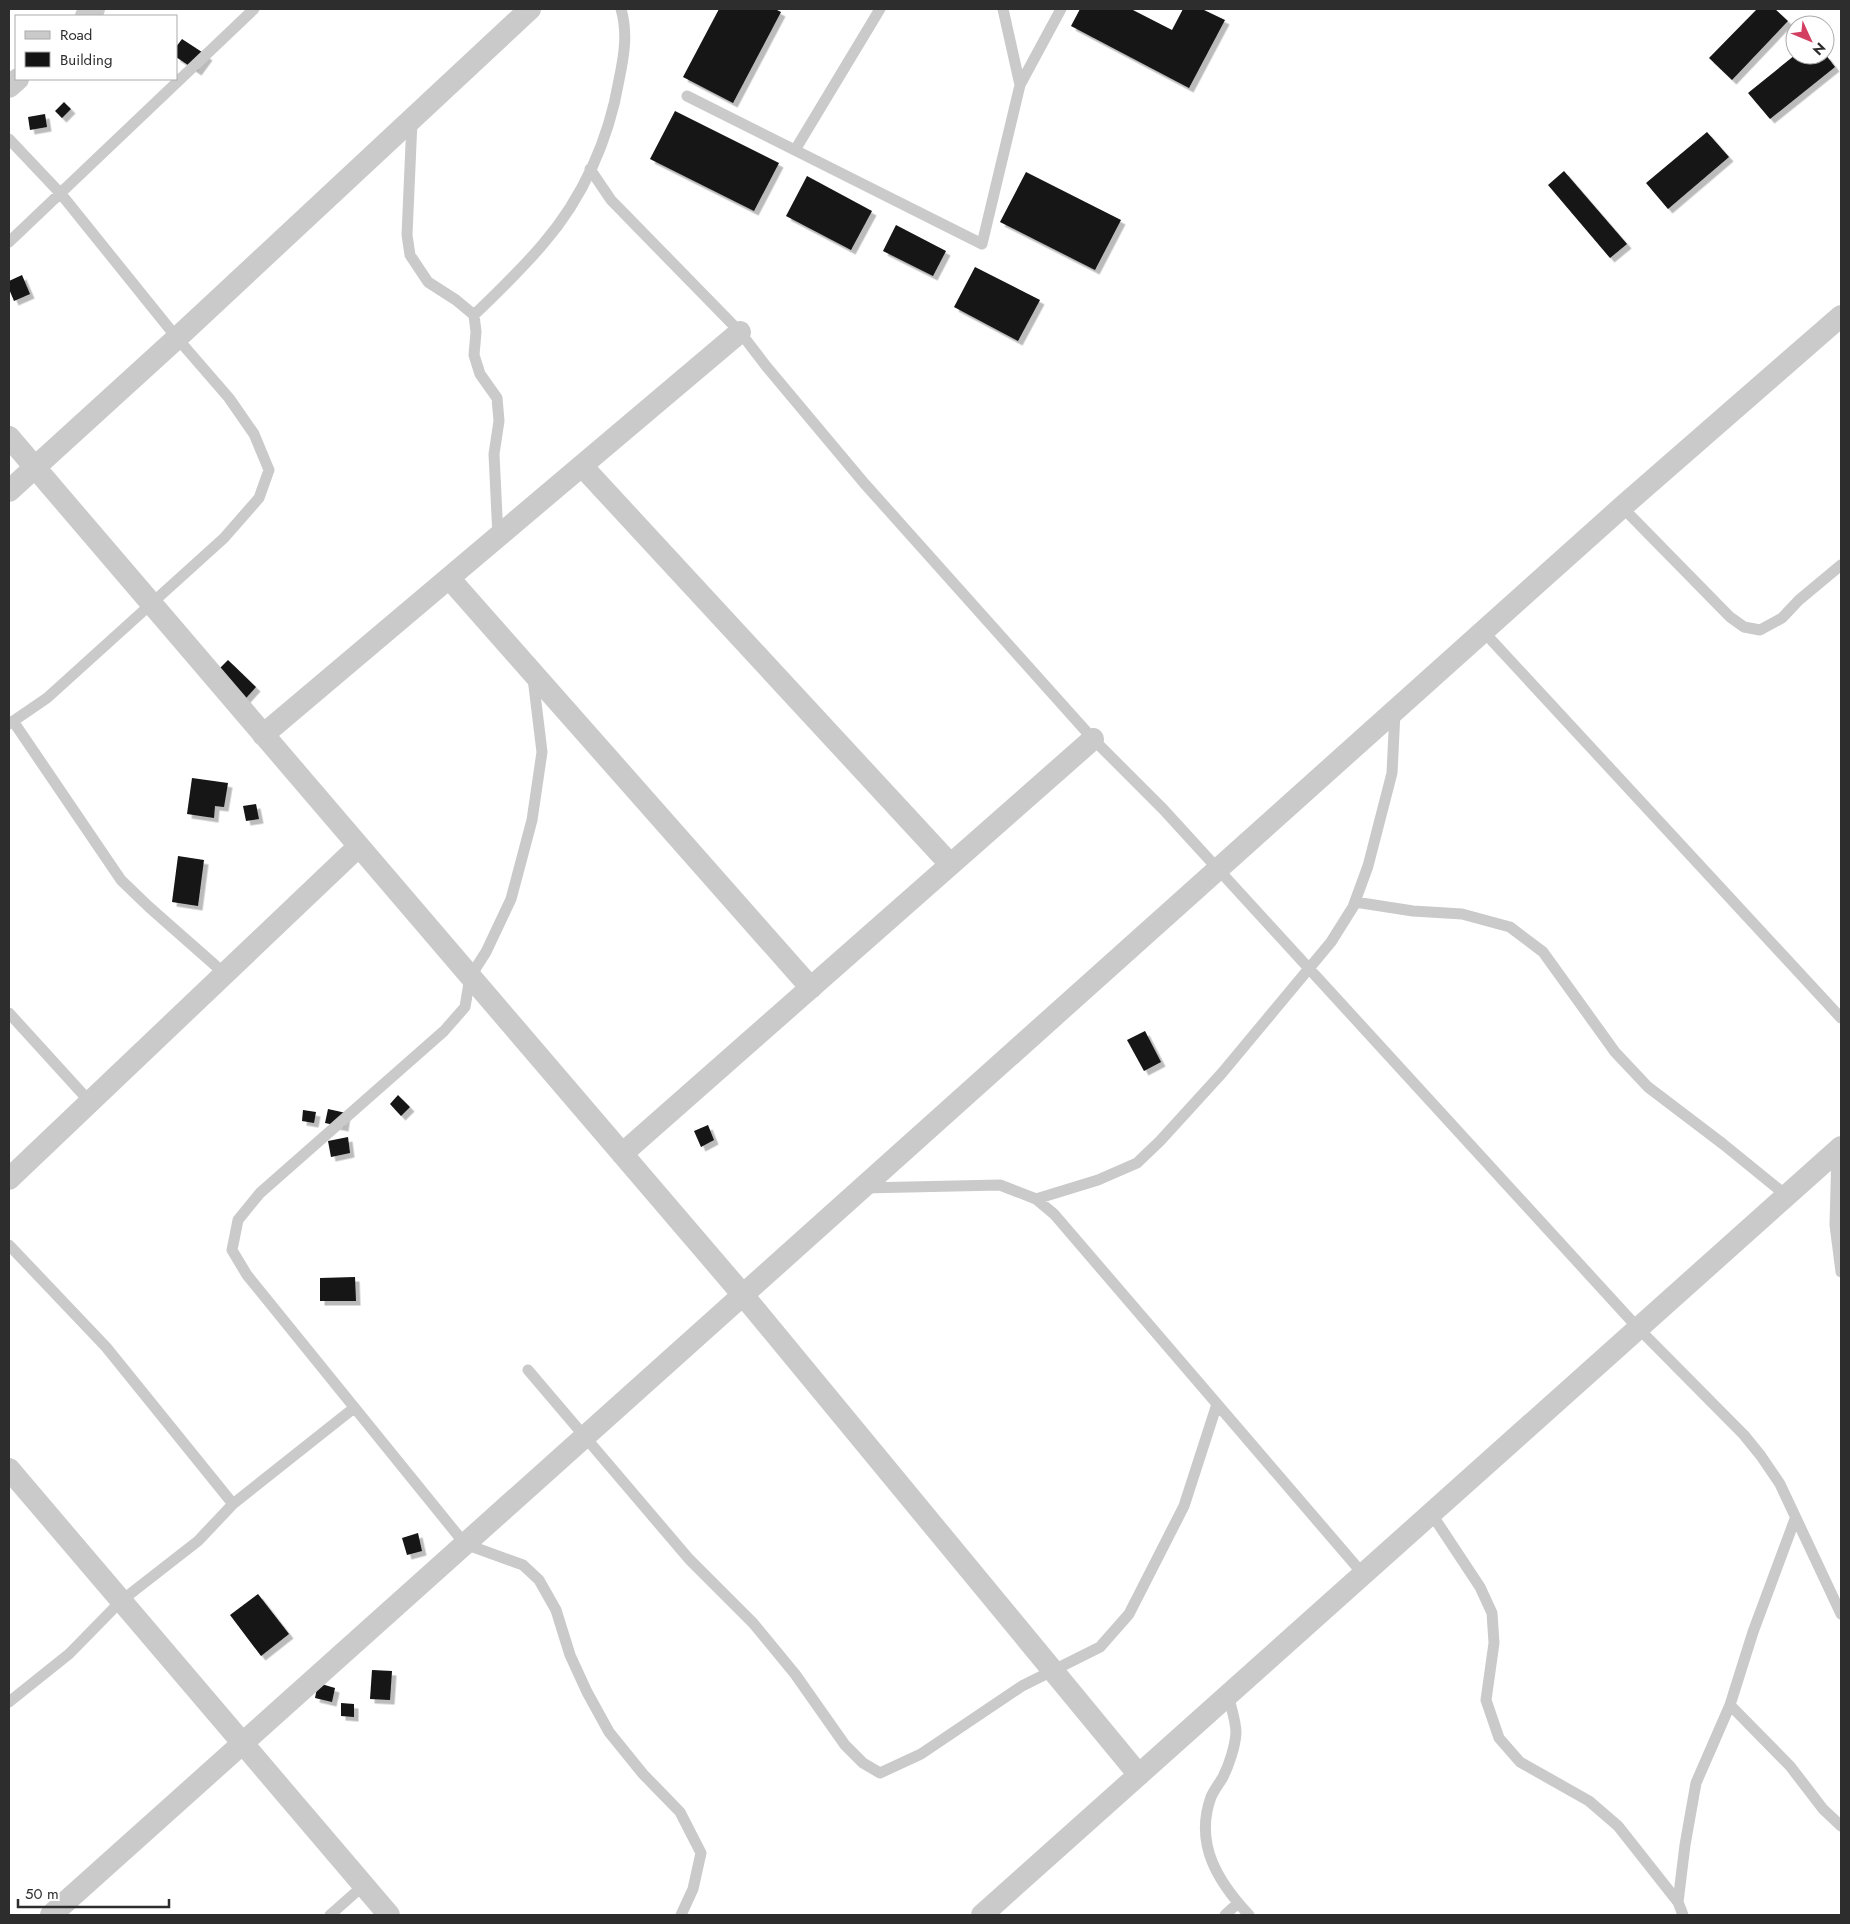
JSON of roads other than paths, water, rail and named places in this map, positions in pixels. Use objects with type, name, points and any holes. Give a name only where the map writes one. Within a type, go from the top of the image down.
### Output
[{"type":"street","points":[[9,491],[177,338],[530,9]]},
{"type":"street","points":[[51,1915],[1622,507],[1841,316]]},
{"type":"street","points":[[263,735],[740,332]]},
{"type":"street","points":[[9,437],[743,1294],[1139,1775]]},
{"type":"street","points":[[582,466],[950,864]]},
{"type":"street","points":[[449,578],[811,988]]},
{"type":"street","points":[[622,1154],[1092,739]]},
{"type":"street","points":[[9,1179],[359,846]]},
{"type":"street","points":[[982,1915],[1839,1149]]},
{"type":"street","points":[[9,1469],[389,1915]]},
{"type":"lane","points":[[9,242],[254,9]]},
{"type":"lane","points":[[474,315],[549,237],[574,201],[590,169],[608,130],[616,103],[625,52],[624,20],[621,9]]},
{"type":"lane","points":[[795,150],[880,9]]},
{"type":"lane","points":[[1003,9],[1020,85]]},
{"type":"lane","points":[[687,96],[982,244],[1020,85],[1061,9]]},
{"type":"lane","points":[[412,119],[407,235],[410,255],[428,282],[456,300],[474,315],[476,332],[474,355],[480,374],[497,398],[499,421],[494,454],[498,536]]},
{"type":"lane","points":[[9,139],[61,194],[177,338],[229,398],[254,434],[269,470],[259,498],[224,538],[47,698],[11,723],[121,880],[148,908],[225,974]]},
{"type":"lane","points":[[590,169],[611,200],[740,332],[864,483],[1092,739],[1163,809],[1638,1328],[1744,1435],[1762,1456],[1780,1484],[1841,1614]]},
{"type":"lane","points":[[1622,507],[1730,617],[1744,627],[1760,630],[1782,618],[1799,600],[1841,565]]},
{"type":"lane","points":[[1484,631],[1841,1018]]},
{"type":"lane","points":[[532,672],[542,752],[532,820],[511,898],[486,952],[470,977],[465,1007],[444,1031],[260,1193],[238,1220],[232,1250],[246,1275],[465,1544],[523,1566],[539,1580],[556,1610],[570,1655],[586,1692],[609,1732],[643,1774],[680,1812],[701,1853],[693,1889],[681,1915]]},
{"type":"lane","points":[[1036,1199],[1098,1180],[1137,1163],[1222,1073],[1331,942],[1355,902],[1368,866],[1392,773],[1395,710]]},
{"type":"lane","points":[[1355,902],[1413,911],[1462,914],[1510,927],[1543,952],[1615,1052],[1648,1087],[1787,1196]]},
{"type":"lane","points":[[9,1013],[90,1102]]},
{"type":"lane","points":[[1839,1149],[1835,1225],[1841,1272]]},
{"type":"lane","points":[[862,1188],[1000,1185],[1036,1199],[1054,1214],[1363,1574]]},
{"type":"lane","points":[[9,1245],[106,1347],[233,1504]]},
{"type":"lane","points":[[528,1370],[689,1559],[753,1623],[795,1674],[845,1745],[863,1763],[880,1774],[921,1754],[1022,1686],[1100,1647],[1129,1614],[1184,1506],[1217,1404]]},
{"type":"lane","points":[[9,1702],[69,1654],[121,1601],[198,1541],[233,1504],[354,1408]]},
{"type":"lane","points":[[1431,1513],[1480,1587],[1492,1613],[1494,1643],[1486,1700],[1499,1738],[1520,1762],[1589,1800],[1618,1826],[1678,1902],[1683,1915]]},
{"type":"lane","points":[[1678,1902],[1685,1845],[1696,1782],[1730,1705],[1753,1632],[1795,1519]]},
{"type":"lane","points":[[1228,1695],[1236,1732],[1224,1776],[1212,1797],[1205,1824],[1207,1850],[1218,1874],[1238,1903],[1249,1915]]},
{"type":"lane","points":[[1730,1705],[1790,1766],[1822,1809],[1841,1826]]},
{"type":"lane","points":[[330,1915],[364,1885]]},
{"type":"lane","points":[[1225,1915],[1238,1903]]}]
